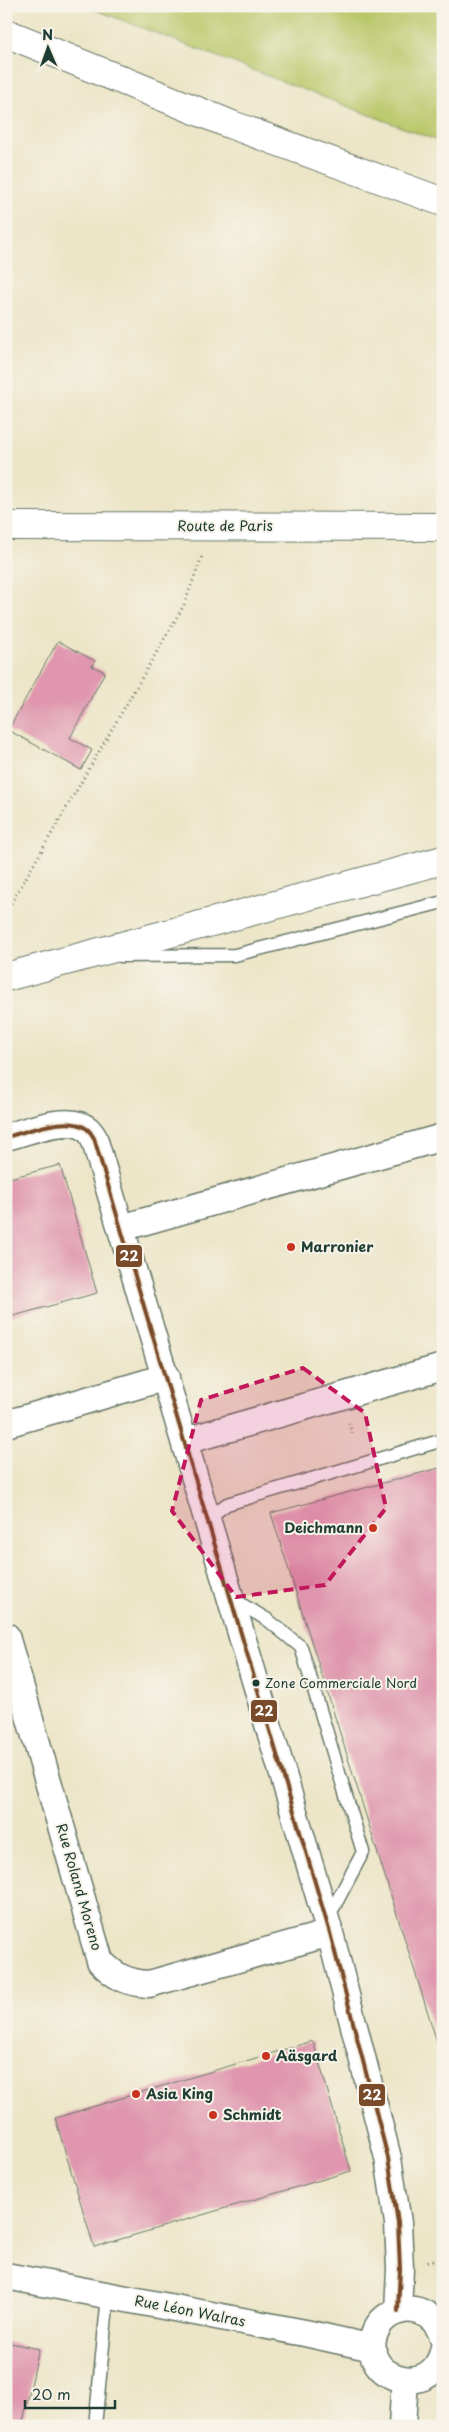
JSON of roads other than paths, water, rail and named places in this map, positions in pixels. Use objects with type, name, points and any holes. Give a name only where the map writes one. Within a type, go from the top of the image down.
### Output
[{"type":"main road","points":[[6,33],[232,125],[443,202]]},
{"type":"main road","name":"Route de Paris","points":[[6,526],[443,527]]},
{"type":"main road","points":[[6,978],[443,860]]},
{"type":"street","points":[[6,1137],[60,1123],[76,1123],[87,1128],[94,1138],[328,1927],[388,2158],[398,2223],[400,2269],[398,2311]]},
{"type":"street","points":[[121,1228],[443,1137]]},
{"type":"street","points":[[185,1441],[443,1367]]},
{"type":"street","points":[[6,1424],[166,1377]]},
{"type":"street","name":"Rue Roland Moreno","points":[[6,1636],[100,1961],[113,1975],[135,1983],[149,1984],[328,1927]]},
{"type":"street","name":"Rue Léon Walras","points":[[6,2276],[373,2348]]},
{"type":"street","points":[[443,2338],[438,2326],[426,2315],[411,2309],[398,2311],[388,2316],[379,2324],[374,2336],[373,2348],[376,2360],[383,2370],[393,2377],[405,2380],[417,2379],[428,2374],[436,2367],[443,2351]]},
{"type":"street","points":[[402,2426],[405,2380]]},
{"type":"lane","points":[[88,956],[235,955],[443,902]]},
{"type":"lane","points":[[208,1518],[227,1504],[443,1440]]},
{"type":"lane","points":[[232,1599],[268,1620],[301,1647],[363,1852],[328,1927]]},
{"type":"lane","points":[[94,2426],[108,2296]]},
{"type":"place","name":"Marronier","points":[[291,1247]]},
{"type":"place","name":"Deichmann","points":[[373,1528]]},
{"type":"place","name":"Zone Commerciale Nord","points":[[256,1683]]},
{"type":"place","name":"Aäsgard","points":[[266,2056]]},
{"type":"place","name":"Asia King","points":[[136,2094]]},
{"type":"place","name":"Schmidt","points":[[213,2115]]}]
